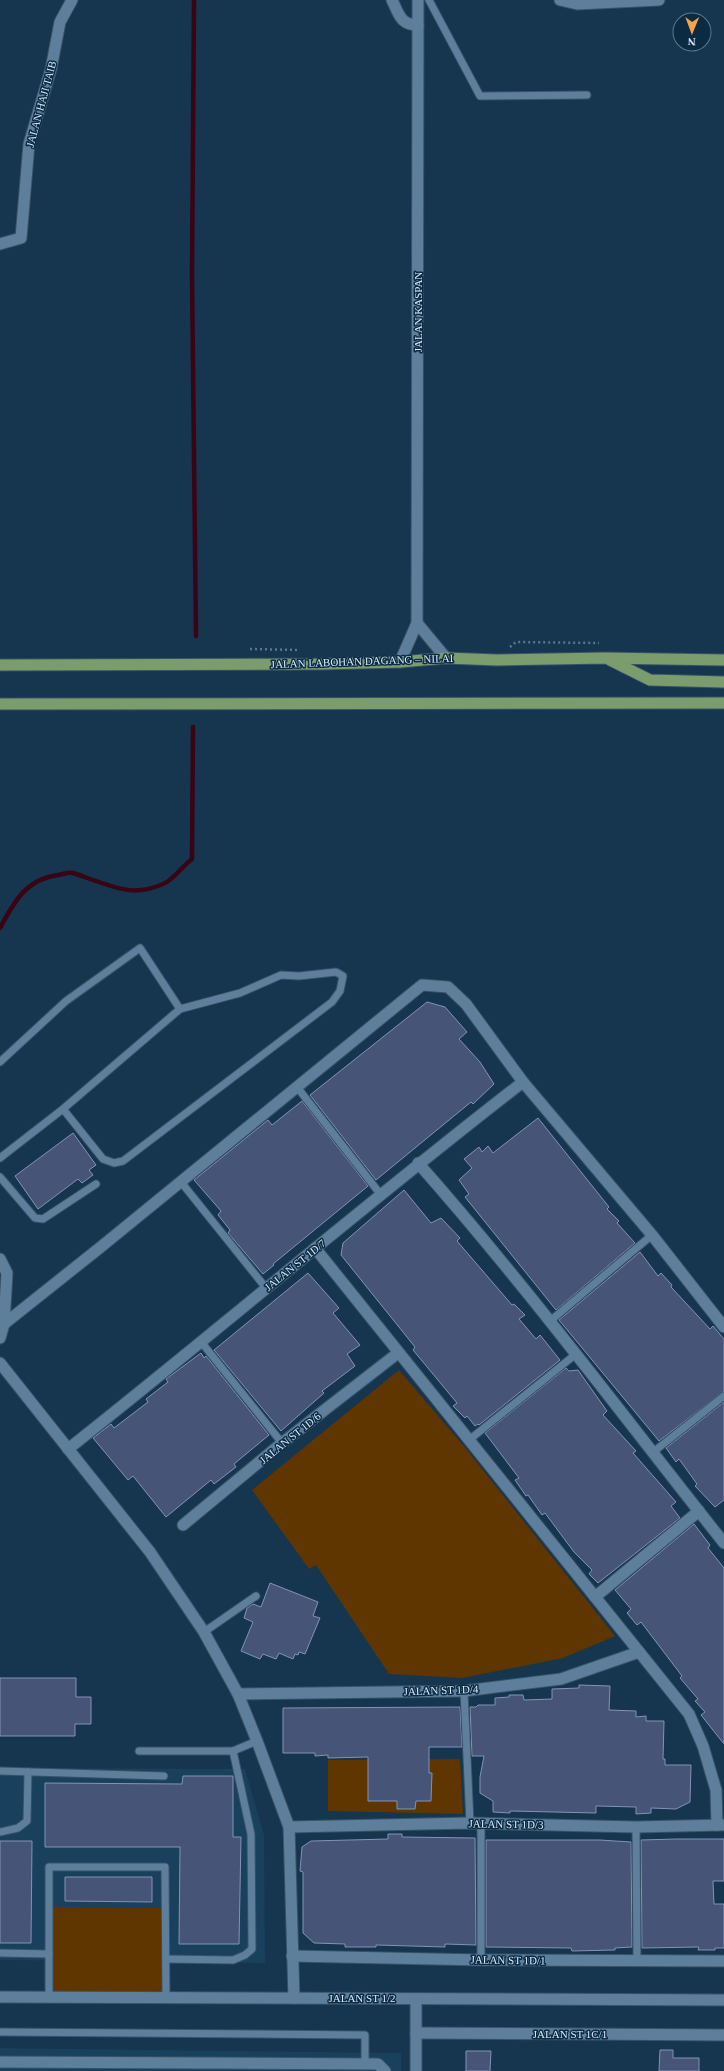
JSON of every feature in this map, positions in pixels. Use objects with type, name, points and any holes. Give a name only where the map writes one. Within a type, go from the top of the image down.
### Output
[{"type":"main road","name":"JALAN LABOHAN DAGANG ‒ NILAI","points":[[0,665],[400,662],[446,658],[497,660],[606,658],[724,660]]},
{"type":"main road","points":[[606,658],[650,680],[724,682]]},
{"type":"main road","points":[[649,703],[724,710]]},
{"type":"main road","points":[[0,704],[724,703]]},
{"type":"street","name":"JALAN HAJI TAIB","points":[[0,244],[21,238],[30,144],[51,69],[60,22],[72,0]]},
{"type":"street","points":[[392,0],[402,21],[410,25],[418,25]]},
{"type":"street","name":"JALAN KASPAN","points":[[417,623],[418,0]]},
{"type":"street","points":[[560,0],[577,4],[659,0]]},
{"type":"street","points":[[400,662],[417,623],[446,658]]},
{"type":"street","points":[[4,1324],[422,985],[448,987],[466,1004],[523,1082],[652,1235],[724,1327]]},
{"type":"street","name":"JALAN ST 1D/7","points":[[68,1448],[202,1343],[266,1288],[381,1195],[418,1163],[523,1082]]},
{"type":"street","points":[[418,1163],[462,1213],[576,1354],[724,1543]]},
{"type":"street","points":[[315,1248],[689,1714],[703,1746],[716,1790],[720,1825]]},
{"type":"street","points":[[0,1259],[7,1273],[4,1324],[0,1338]]},
{"type":"street","name":"JALAN ST 1D/6","points":[[183,1525],[282,1443],[398,1353]]},
{"type":"street","points":[[0,1363],[150,1552],[204,1632],[238,1694],[289,1827],[294,1998]]},
{"type":"street","points":[[595,1597],[699,1511]]},
{"type":"street","name":"JALAN ST 1D/4","points":[[238,1694],[464,1691],[561,1678],[639,1652]]},
{"type":"street","name":"JALAN ST 1D/3","points":[[289,1827],[476,1824],[636,1827],[720,1825]]},
{"type":"street","name":"JALAN ST 1D/1","points":[[292,1956],[481,1960],[724,1961]]},
{"type":"street","name":"JALAN ST 1/2","points":[[0,1997],[724,2000]]},
{"type":"street","points":[[416,1999],[416,2071]]},
{"type":"street","name":"JALAN ST 1C/1","points":[[416,2033],[724,2035]]},
{"type":"street","points":[[0,2062],[378,2064],[385,2071]]},
{"type":"lane","points":[[429,0],[480,96],[587,95]]},
{"type":"lane","points":[[0,1062],[66,1001],[140,948],[180,1009]]},
{"type":"lane","points":[[1,1154],[63,1109],[180,1009],[240,993],[281,975],[299,976],[336,972],[343,976],[340,991],[332,1002],[123,1161],[114,1163],[103,1158],[63,1109]]},
{"type":"lane","points":[[297,1087],[381,1195]]},
{"type":"lane","points":[[0,1177],[36,1218],[43,1219],[96,1184]]},
{"type":"lane","points":[[180,1182],[266,1288]]},
{"type":"lane","points":[[549,1322],[652,1235]]},
{"type":"lane","points":[[202,1343],[282,1443]]},
{"type":"lane","points":[[469,1440],[576,1354]]},
{"type":"lane","points":[[652,1453],[724,1396]]},
{"type":"lane","points":[[204,1632],[256,1596]]},
{"type":"lane","points":[[464,1691],[476,1824],[481,1960]]},
{"type":"lane","points":[[139,1751],[232,1751],[257,1741]]},
{"type":"lane","points":[[166,1959],[233,1960],[245,1955],[252,1949],[251,1834],[232,1751]]},
{"type":"lane","points":[[0,1771],[164,1776]]},
{"type":"lane","points":[[0,1832],[18,1828],[27,1821],[28,1772]]},
{"type":"lane","points":[[636,1827],[637,1961]]},
{"type":"lane","points":[[50,1997],[49,1867],[166,1867],[166,1998]]},
{"type":"lane","points":[[0,1953],[49,1954]]},
{"type":"lane","points":[[0,2032],[365,2035],[365,2064]]},
{"type":"shaded area","points":[[399,1370],[463,1445],[615,1636],[563,1658],[462,1678],[389,1674],[316,1565],[309,1569],[252,1490]]},
{"type":"shaded area","points":[[460,1759],[463,1814],[328,1811],[328,1760]]},
{"type":"shaded area","points":[[0,1768],[245,1769],[264,1835],[265,1963],[0,1960]]},
{"type":"shaded area","points":[[52,1907],[162,1908],[163,1994],[52,1993]]},
{"type":"shaded area","points":[[0,2048],[401,2053],[401,2071],[0,2071]]},
{"type":"building","points":[[427,1002],[445,1007],[467,1032],[459,1039],[480,1062],[494,1084],[473,1104],[471,1102],[376,1180],[310,1095]]},
{"type":"building","points":[[302,1101],[368,1186],[273,1264],[274,1265],[263,1274],[228,1233],[230,1230],[218,1215],[221,1211],[194,1180],[268,1120],[272,1125]]},
{"type":"building","points":[[538,1118],[609,1207],[607,1209],[619,1221],[617,1223],[635,1243],[556,1310],[465,1197],[469,1194],[459,1180],[472,1168],[464,1159],[479,1147],[482,1152],[488,1146],[493,1153]]},
{"type":"building","points":[[73,1133],[96,1165],[89,1170],[93,1175],[82,1183],[78,1179],[38,1209],[15,1176]]},
{"type":"building","points":[[404,1190],[431,1223],[441,1218],[460,1238],[457,1241],[512,1305],[514,1304],[525,1315],[519,1319],[536,1339],[540,1335],[560,1360],[479,1425],[478,1424],[475,1426],[467,1416],[465,1418],[453,1406],[457,1403],[413,1350],[415,1347],[341,1255],[343,1243]]},
{"type":"building","points":[[640,1252],[658,1276],[661,1273],[672,1285],[671,1287],[710,1329],[713,1326],[724,1339],[724,1391],[659,1441],[559,1320]]},
{"type":"building","points":[[308,1273],[339,1308],[333,1313],[360,1345],[347,1354],[355,1366],[322,1391],[324,1393],[281,1431],[214,1350]]},
{"type":"building","points":[[201,1353],[204,1358],[206,1356],[269,1435],[234,1464],[236,1467],[214,1484],[211,1480],[166,1517],[133,1476],[128,1480],[93,1438],[111,1424],[114,1428],[148,1402],[146,1399],[168,1382],[166,1379]]},
{"type":"building","points":[[566,1368],[569,1371],[578,1370],[607,1411],[603,1415],[636,1451],[633,1453],[676,1502],[671,1506],[680,1518],[598,1583],[589,1574],[592,1570],[574,1552],[545,1513],[542,1515],[528,1495],[526,1496],[515,1480],[519,1478],[485,1433]]},
{"type":"building","points":[[724,1402],[724,1500],[715,1507],[695,1486],[697,1484],[679,1459],[676,1462],[666,1448]]},
{"type":"building","points":[[694,1524],[710,1545],[708,1548],[724,1568],[724,1744],[701,1715],[705,1712],[695,1701],[698,1699],[680,1678],[682,1676],[641,1622],[637,1625],[627,1613],[631,1609],[615,1590]]},
{"type":"building","points":[[270,1583],[318,1602],[313,1616],[320,1618],[305,1654],[299,1652],[298,1655],[295,1654],[293,1659],[279,1653],[276,1659],[263,1654],[260,1659],[241,1651],[253,1622],[244,1618],[247,1608],[253,1604],[261,1607]]},
{"type":"building","points":[[0,1678],[76,1678],[76,1697],[91,1697],[91,1724],[75,1724],[75,1736],[0,1736]]},
{"type":"building","points":[[579,1685],[610,1686],[609,1710],[636,1711],[636,1717],[646,1716],[646,1721],[664,1721],[663,1759],[665,1759],[665,1765],[691,1765],[690,1802],[676,1809],[651,1808],[651,1813],[636,1814],[636,1807],[596,1806],[596,1813],[493,1812],[493,1801],[480,1793],[480,1777],[484,1756],[472,1756],[470,1707],[476,1707],[478,1705],[495,1705],[495,1698],[509,1697],[509,1695],[523,1695],[524,1700],[552,1699],[552,1689],[579,1688]]},
{"type":"building","points":[[460,1707],[462,1747],[429,1747],[429,1773],[432,1773],[431,1801],[416,1801],[415,1809],[397,1809],[397,1801],[368,1801],[368,1757],[328,1758],[328,1755],[315,1756],[315,1753],[283,1753],[283,1708]]},
{"type":"building","points":[[183,1776],[233,1776],[233,1837],[241,1837],[239,1944],[179,1944],[180,1847],[45,1847],[45,1783],[182,1784]]},
{"type":"building","points":[[388,1834],[402,1834],[402,1837],[475,1838],[476,1945],[445,1944],[445,1947],[376,1945],[376,1947],[345,1947],[345,1944],[314,1943],[303,1933],[303,1872],[300,1871],[302,1847],[311,1841],[388,1839]]},
{"type":"building","points":[[724,1839],[724,1881],[713,1881],[714,1904],[724,1904],[724,1948],[715,1948],[715,1950],[698,1950],[699,1947],[642,1948],[641,1840]]},
{"type":"building","points":[[486,1840],[600,1840],[631,1842],[632,1947],[615,1948],[615,1950],[572,1951],[571,1948],[486,1947]]},
{"type":"building","points":[[0,1841],[32,1841],[31,1943],[0,1943]]},
{"type":"building","points":[[65,1877],[152,1877],[152,1902],[65,1901]]},
{"type":"building","points":[[660,2050],[673,2050],[673,2058],[699,2058],[699,2071],[659,2071]]},
{"type":"building","points":[[466,2051],[491,2051],[490,2071],[466,2071]]},
{"type":"waterway","points":[[194,0],[192,275],[196,636]]},
{"type":"waterway","points":[[0,928],[10,909],[22,893],[37,881],[47,877],[71,873],[118,888],[141,890],[153,888],[166,883],[192,859],[193,727]]}]
